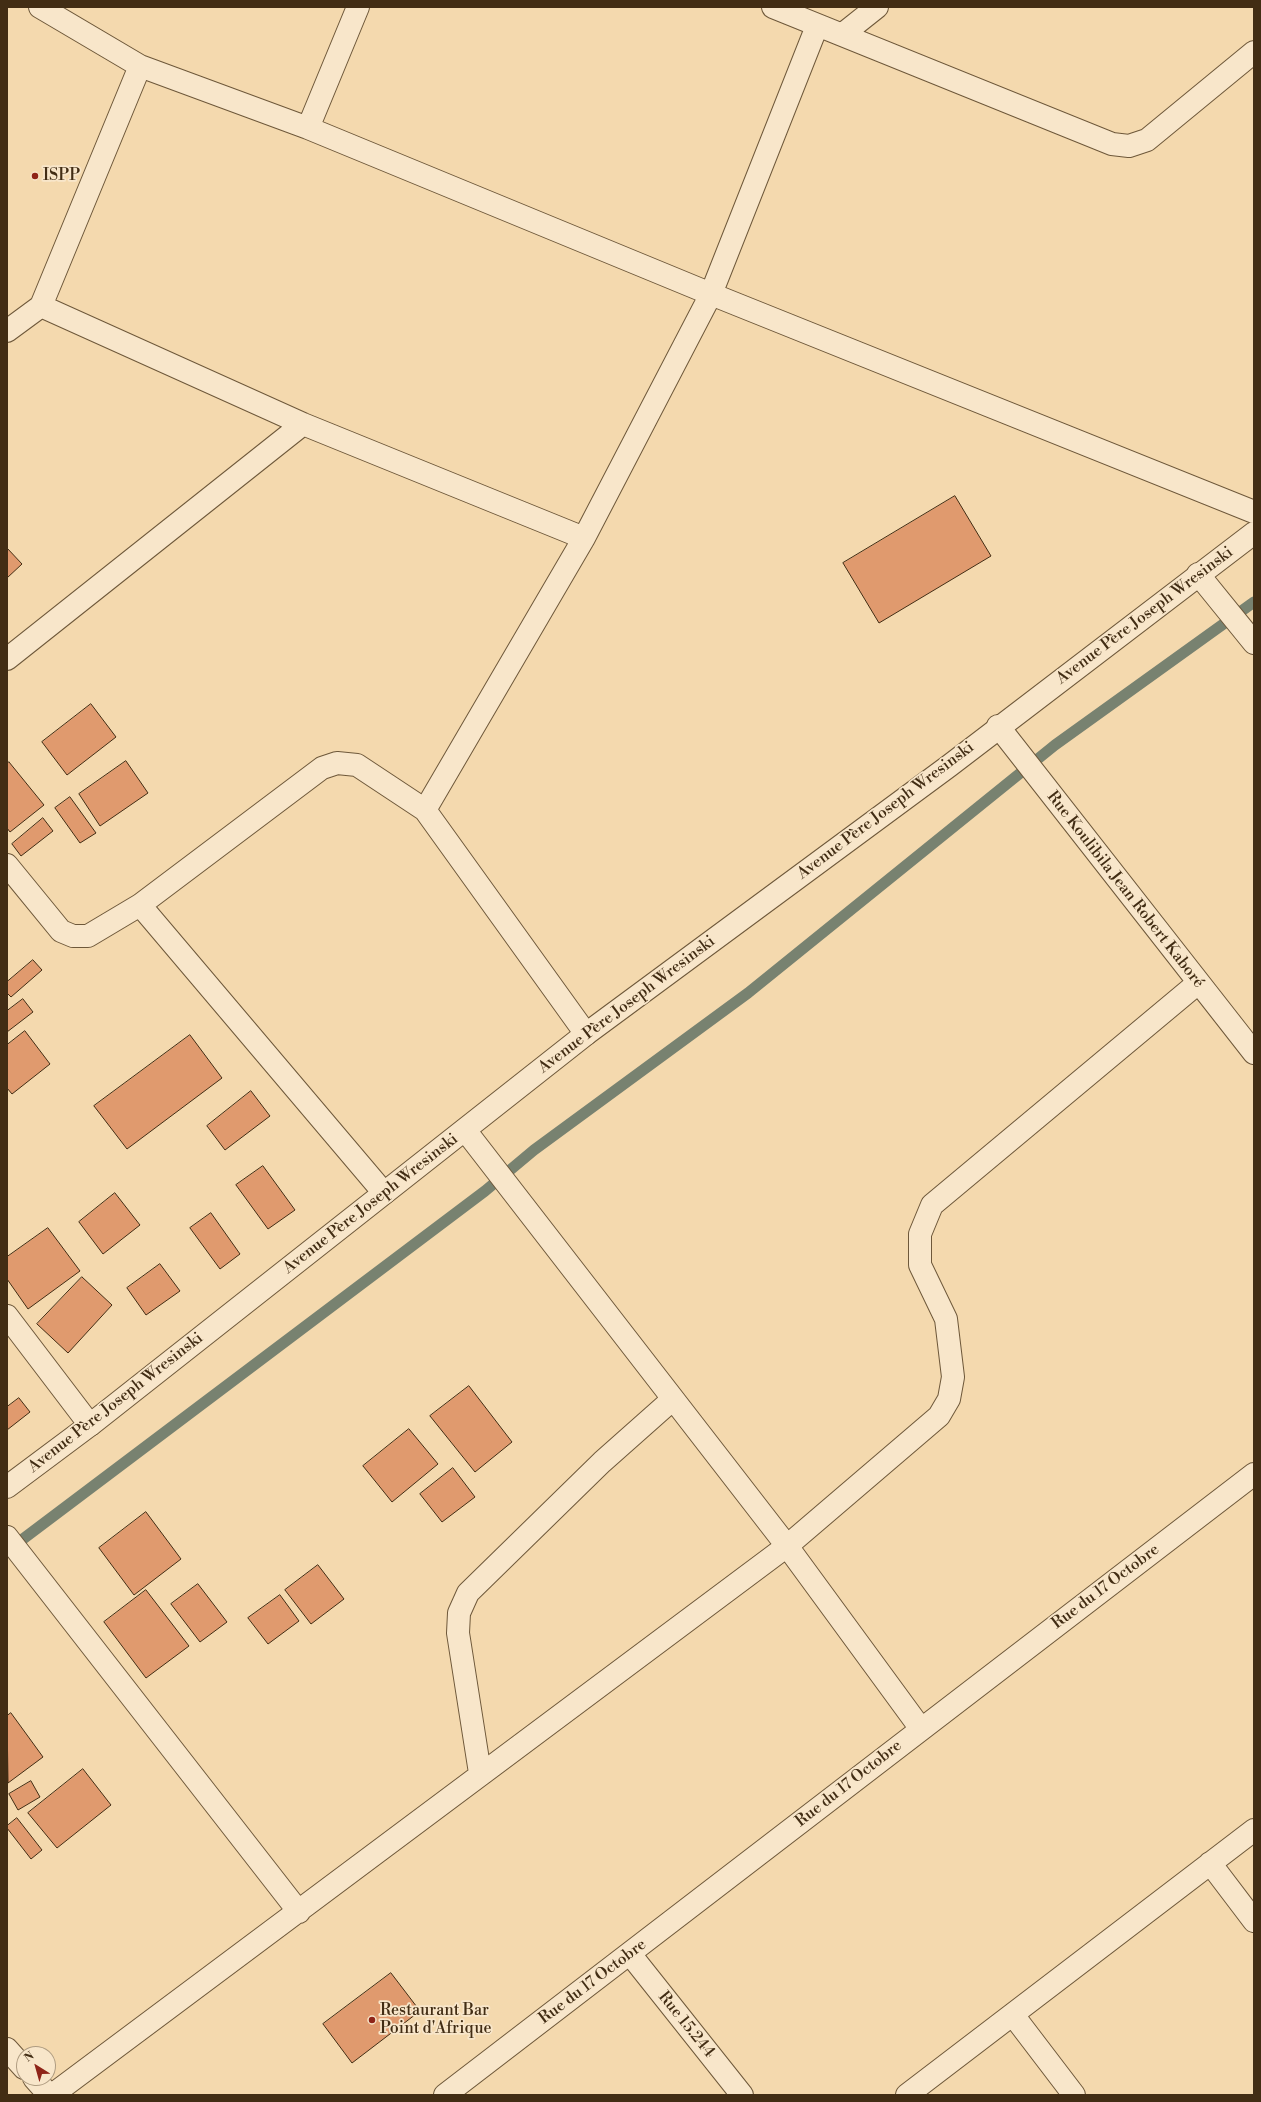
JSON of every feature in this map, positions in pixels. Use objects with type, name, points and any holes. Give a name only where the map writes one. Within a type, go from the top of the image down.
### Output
[{"type":"street","points":[[40,7],[140,66],[308,128],[711,294],[1254,512]]},
{"type":"street","points":[[308,128],[358,7]]},
{"type":"street","points":[[773,7],[1112,144],[1129,146],[1146,140],[1254,52]]},
{"type":"street","points":[[843,34],[877,7]]},
{"type":"street","points":[[425,810],[584,538],[711,294],[817,26]]},
{"type":"street","points":[[7,331],[41,306],[140,66]]},
{"type":"street","points":[[41,306],[304,424],[584,538]]},
{"type":"street","points":[[7,659],[304,424]]},
{"type":"street","name":"Avenue Père Joseph Wresinski","points":[[7,1487],[90,1425],[586,1034],[942,770],[998,726],[1156,609],[1198,574],[1254,533]]},
{"type":"street","points":[[1198,574],[1249,636]]},
{"type":"street","name":"Rue Koulibila Jean Robert Kaboré","points":[[998,726],[1254,1053]]},
{"type":"street","points":[[7,865],[61,931],[73,936],[88,936],[140,905],[322,768],[337,763],[357,765],[425,810],[586,1034]]},
{"type":"street","points":[[140,905],[384,1193]]},
{"type":"street","points":[[42,2086],[51,2095],[299,1912],[480,1774],[787,1546],[939,1416],[949,1399],[953,1377],[946,1319],[920,1265],[920,1234],[932,1205],[1198,983]]},
{"type":"street","points":[[465,1130],[787,1546],[921,1729]]},
{"type":"street","points":[[7,1316],[90,1425]]},
{"type":"street","points":[[480,1774],[458,1633],[459,1613],[468,1593],[602,1462],[672,1399]]},
{"type":"street","name":"Rue du 17 Octobre","points":[[445,2095],[1254,1474]]},
{"type":"street","points":[[7,1537],[299,1912]]},
{"type":"street","points":[[907,2095],[1254,1830]]},
{"type":"street","points":[[1210,1863],[1254,1921]]},
{"type":"street","name":"Rue 15.244","points":[[630,1954],[742,2095]]},
{"type":"street","points":[[1013,2015],[1074,2095]]},
{"type":"street","points":[[7,2050],[16,2060]]},
{"type":"building","points":[[955,496],[991,556],[879,623],[843,563]]},
{"type":"building","points":[[7,548],[22,564],[7,578]]},
{"type":"building","points":[[91,704],[116,737],[67,775],[42,742]]},
{"type":"building","points":[[126,761],[148,793],[100,826],[79,794]]},
{"type":"building","points":[[9,762],[44,805],[10,832],[7,828],[7,764]]},
{"type":"building","points":[[70,797],[96,833],[80,843],[55,808]]},
{"type":"building","points":[[43,818],[53,831],[21,856],[12,844]]},
{"type":"building","points":[[33,960],[42,970],[11,997],[7,993],[7,982]]},
{"type":"building","points":[[23,999],[33,1012],[7,1032],[7,1011]]},
{"type":"building","points":[[25,1031],[50,1064],[12,1094],[7,1088],[7,1045]]},
{"type":"building","points":[[190,1035],[222,1078],[127,1149],[94,1106]]},
{"type":"building","points":[[251,1091],[270,1116],[225,1150],[207,1126]]},
{"type":"building","points":[[263,1166],[295,1210],[268,1229],[236,1185]]},
{"type":"building","points":[[115,1193],[140,1225],[103,1254],[79,1222]]},
{"type":"building","points":[[211,1213],[240,1254],[220,1269],[190,1228]]},
{"type":"building","points":[[48,1228],[80,1271],[28,1309],[7,1279],[7,1257]]},
{"type":"building","points":[[160,1264],[180,1291],[146,1315],[127,1288]]},
{"type":"building","points":[[82,1277],[112,1305],[68,1353],[37,1324]]},
{"type":"building","points":[[469,1386],[512,1442],[475,1472],[430,1416]]},
{"type":"building","points":[[19,1398],[30,1412],[7,1430],[7,1407]]},
{"type":"building","points":[[409,1429],[438,1464],[392,1502],[363,1466]]},
{"type":"building","points":[[453,1468],[475,1497],[442,1522],[420,1494]]},
{"type":"building","points":[[146,1512],[181,1559],[134,1595],[99,1548]]},
{"type":"building","points":[[318,1565],[344,1599],[311,1624],[285,1590]]},
{"type":"building","points":[[198,1584],[227,1622],[200,1642],[171,1604]]},
{"type":"building","points":[[146,1590],[189,1646],[146,1678],[104,1622]]},
{"type":"building","points":[[280,1595],[299,1621],[268,1644],[248,1618]]},
{"type":"building","points":[[11,1713],[43,1757],[8,1783],[7,1716]]},
{"type":"building","points":[[83,1769],[111,1805],[57,1848],[28,1813]]},
{"type":"building","points":[[31,1781],[40,1797],[18,1810],[9,1794]]},
{"type":"building","points":[[17,1818],[42,1850],[31,1859],[7,1828],[7,1826]]},
{"type":"building","points":[[391,1973],[420,2011],[352,2063],[323,2024]]},
{"type":"waterway","points":[[11,1548],[485,1191],[534,1150],[748,993],[1055,745],[1254,602]]},
{"type":"place","name":"ISPP","points":[[35,176]]},
{"type":"place","name":"Restaurant Bar Point d'Afrique","points":[[372,2020]]}]
